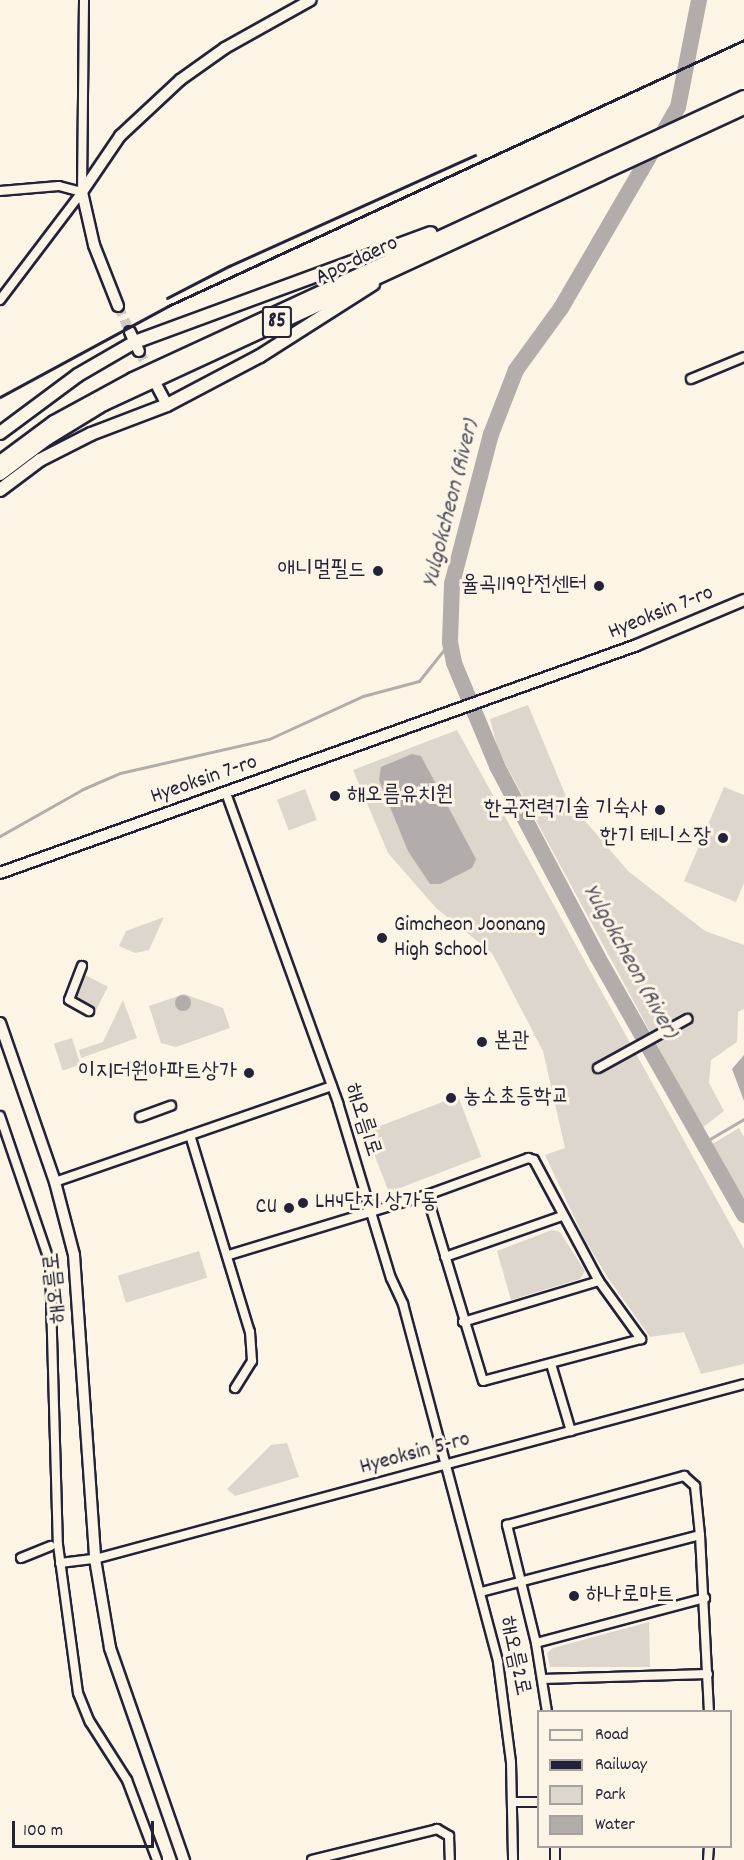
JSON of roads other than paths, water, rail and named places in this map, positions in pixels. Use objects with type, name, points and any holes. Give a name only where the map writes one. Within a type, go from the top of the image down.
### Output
[{"type":"main road","name":"Apo-daero","points":[[0,474],[48,438],[104,404],[450,241],[744,97]]},
{"type":"main road","name":"Apo-daero","points":[[0,462],[54,422],[98,397],[500,208],[564,184],[744,108]]},
{"type":"main road","points":[[0,432],[78,375],[135,342],[500,208]]},
{"type":"main road","points":[[0,490],[40,460],[81,439],[166,405],[260,356],[450,241]]},
{"type":"street","points":[[84,0],[82,192],[94,245],[118,306]]},
{"type":"street","points":[[0,300],[82,192],[120,136],[180,80],[225,48],[311,0]]},
{"type":"street","points":[[0,191],[59,186],[82,192]]},
{"type":"street","points":[[691,379],[744,357]]},
{"type":"street","points":[[157,386],[166,405]]},
{"type":"street","name":"Hyeoksin 7-ro","points":[[0,873],[637,645],[744,600]]},
{"type":"street","name":"해오름1로","points":[[225,793],[332,1086],[373,1213],[391,1278],[404,1304],[445,1465]]},
{"type":"street","points":[[82,966],[69,1000],[89,1011]]},
{"type":"street","points":[[598,1068],[687,1019]]},
{"type":"street","name":"해오름로","points":[[0,1023],[55,1182],[74,1255],[95,1559],[110,1648],[184,1860]]},
{"type":"street","points":[[55,1182],[332,1086]]},
{"type":"street","points":[[140,1117],[171,1106]]},
{"type":"street","points":[[0,1116],[50,1263],[60,1563],[78,1694],[90,1722],[127,1780],[157,1860]]},
{"type":"street","points":[[190,1135],[229,1255],[253,1352],[250,1370],[236,1388]]},
{"type":"street","points":[[229,1255],[373,1213],[528,1158],[540,1167],[562,1216],[599,1281],[641,1340],[483,1381],[463,1322],[427,1195]]},
{"type":"street","points":[[445,1257],[562,1216]]},
{"type":"street","points":[[463,1322],[599,1281]]},
{"type":"street","points":[[551,1364],[571,1431]]},
{"type":"street","name":"Hyeoksin 5-ro","points":[[60,1563],[95,1559],[744,1384]]},
{"type":"street","name":"해오름2로","points":[[445,1465],[481,1592],[505,1698],[513,1802],[513,1860]]},
{"type":"street","points":[[547,1710],[537,1643],[507,1525],[684,1476],[695,1486],[705,1598],[709,1710]]},
{"type":"street","points":[[481,1592],[700,1535]]},
{"type":"street","points":[[21,1558],[51,1546]]},
{"type":"street","points":[[537,1643],[705,1598]]},
{"type":"street","points":[[542,1679],[708,1674]]},
{"type":"street","points":[[513,1802],[537,1802]]},
{"type":"street","points":[[312,1860],[437,1829],[449,1836],[450,1860]]},
{"type":"water","points":[[412,754],[421,756],[476,859],[472,868],[440,884],[430,884],[408,851],[379,780],[381,767]]},
{"type":"water","points":[[180,995],[186,995],[191,1003],[189,1009],[180,1011],[175,1006],[175,1000]]},
{"type":"water","points":[[744,1055],[744,1101],[732,1069]]},
{"type":"waterway","name":"Yulgokcheon (River)","points":[[699,0],[678,107],[561,308],[516,370],[491,434],[452,584],[450,642],[454,663],[497,766],[597,956],[744,1215]]},
{"type":"waterway","points":[[0,836],[83,789],[120,773],[269,739],[363,696],[419,681],[450,642]]},
{"type":"waterway","points":[[703,1143],[744,1119]]},
{"type":"tunnel","points":[[118,306],[130,332]]},
{"type":"tunnel","points":[[139,351],[153,377]]},
{"type":"railway","points":[[0,397],[168,306],[744,40]]},
{"type":"railway","points":[[167,298],[229,266],[475,155]]},
{"type":"place","name":"애니멀필드","points":[[378,571]]},
{"type":"place","name":"율곡119안전센터","points":[[599,586]]},
{"type":"place","name":"해오름유치원","points":[[335,796]]},
{"type":"place","name":"한국전력기술 기숙사","points":[[660,810]]},
{"type":"place","name":"한기 테니스장","points":[[723,838]]},
{"type":"place","name":"Gimcheon Joonang High School","points":[[382,938]]},
{"type":"place","name":"본관","points":[[482,1042]]},
{"type":"place","name":"이지더원아파트상가","points":[[249,1073]]},
{"type":"place","name":"농소초등학교","points":[[451,1098]]},
{"type":"place","name":"LH4단지 상가동","points":[[303,1203]]},
{"type":"place","name":"CU","points":[[289,1208]]},
{"type":"place","name":"하나로마트","points":[[574,1596]]}]
